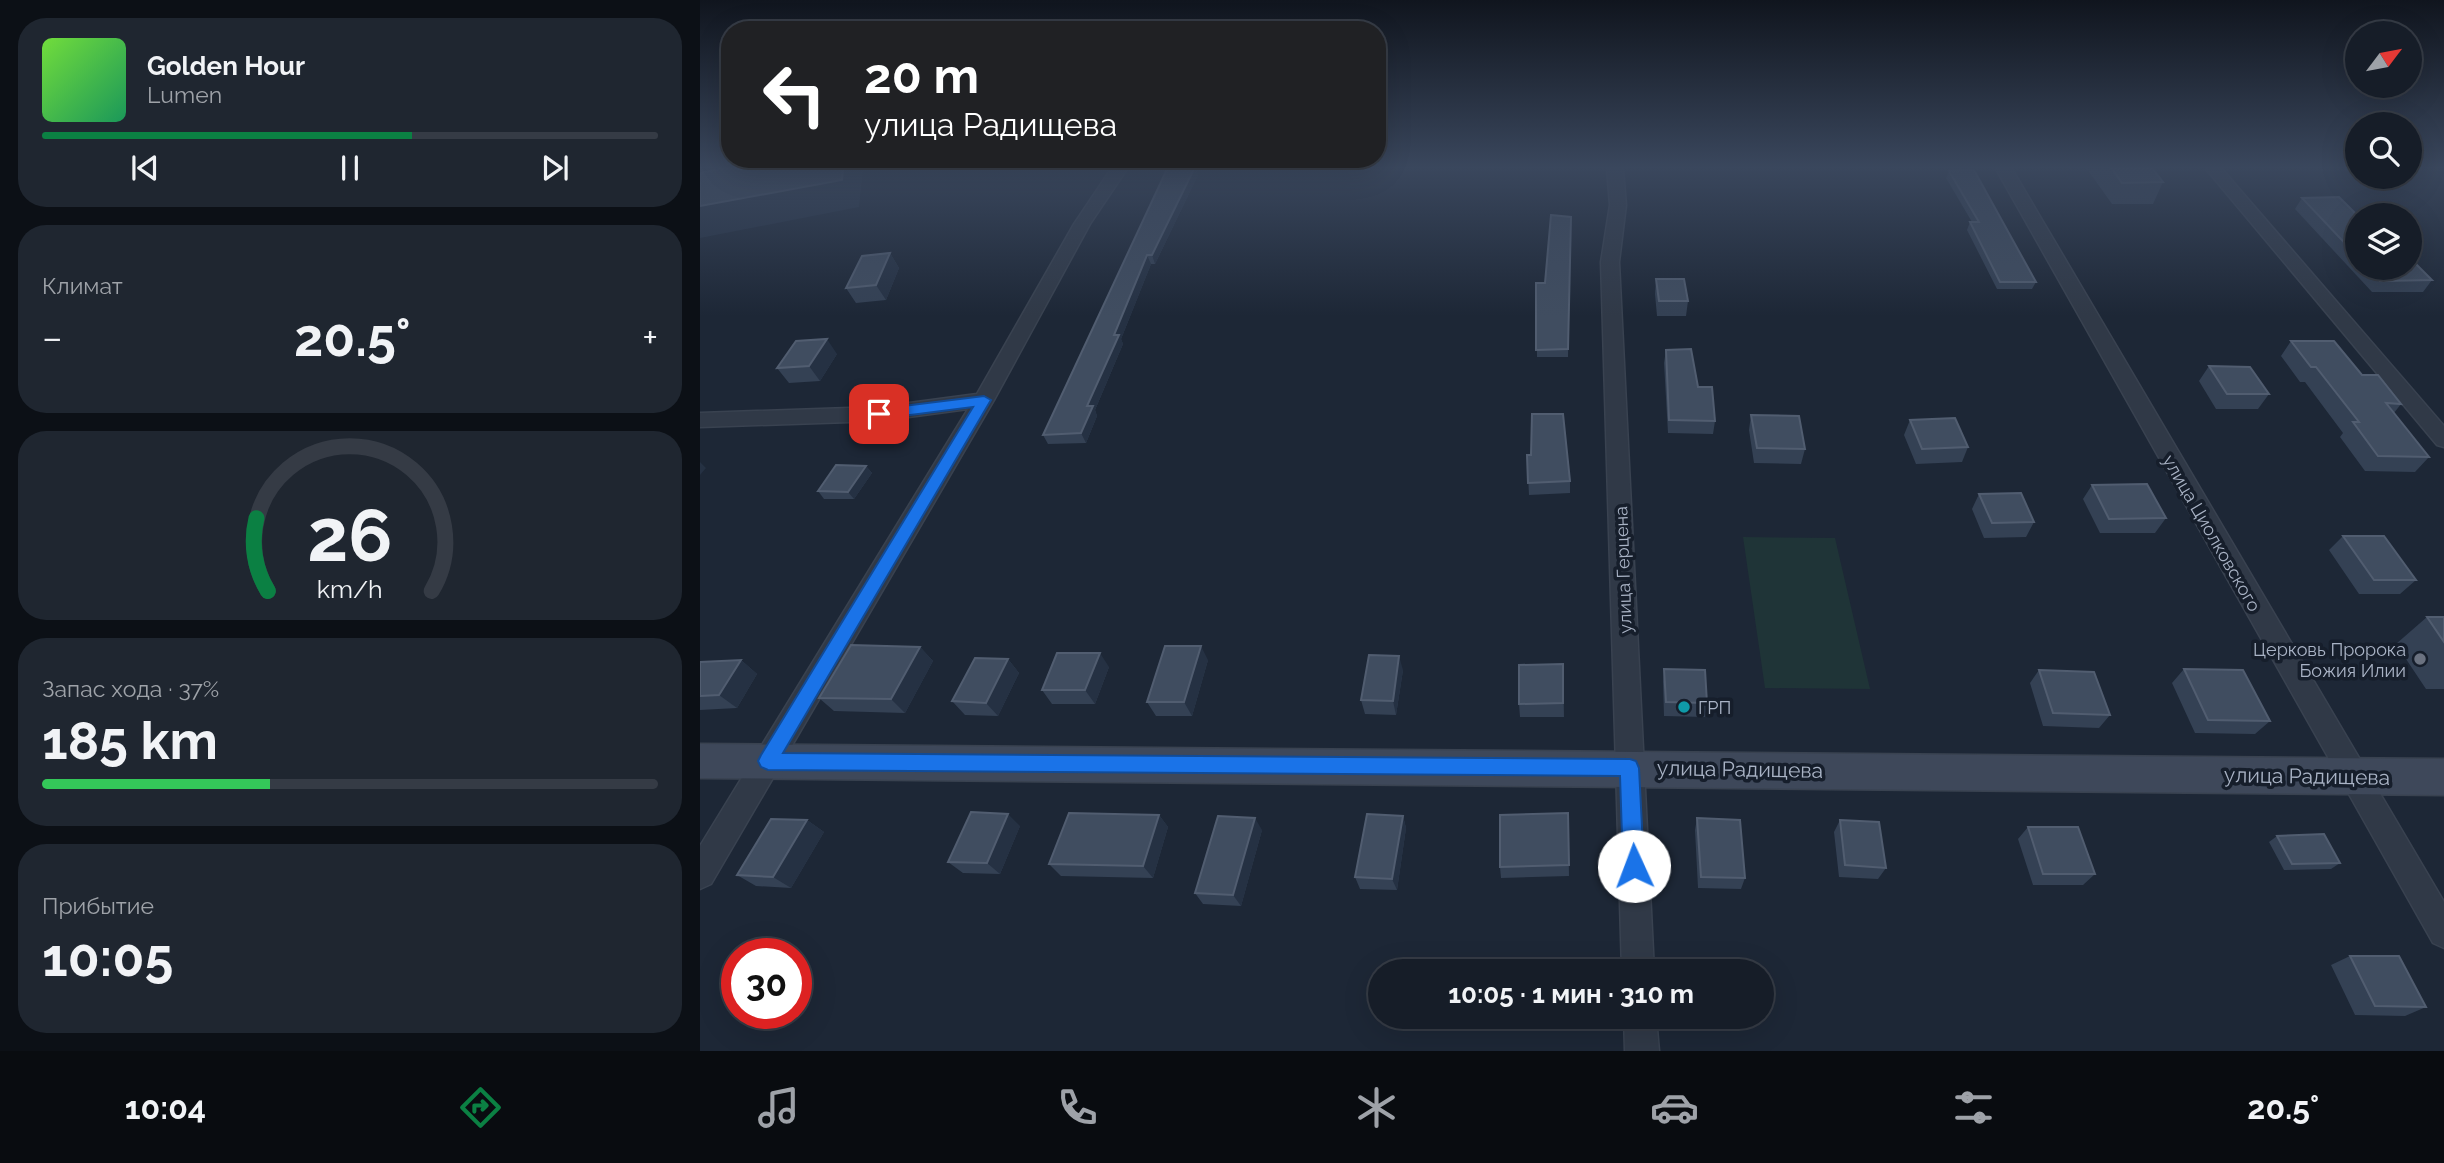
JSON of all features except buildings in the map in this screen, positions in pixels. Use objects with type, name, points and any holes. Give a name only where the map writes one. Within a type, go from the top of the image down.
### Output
[{"type":"street","points":[[700,874],[984,400],[1085,218]]},
{"type":"street","name":"улица Герцена","points":[[1616,218],[1610,262],[1638,959]]},
{"type":"street","name":"улица Циолковского","points":[[2031,218],[2047,247],[2082,297],[2112,357],[2351,776],[2444,932]]},
{"type":"street","points":[[2256,218],[2444,440]]},
{"type":"street","points":[[700,420],[879,414],[984,400]]},
{"type":"street","name":"улица Радищева","points":[[700,761],[2444,778]]},
{"type":"street","points":[[1641,1029],[1642,1051]]},
{"type":"green space","points":[[1743,537],[1835,538],[1870,689],[1765,688]]},
{"type":"place","name":"Церковь Пророка Божия Илии","points":[[2420,659]]},
{"type":"place","name":"ГРП","points":[[1684,707]]},
{"type":"route","points":[[879,414],[984,400],[768,761],[1630,768],[1634,866]]}]
